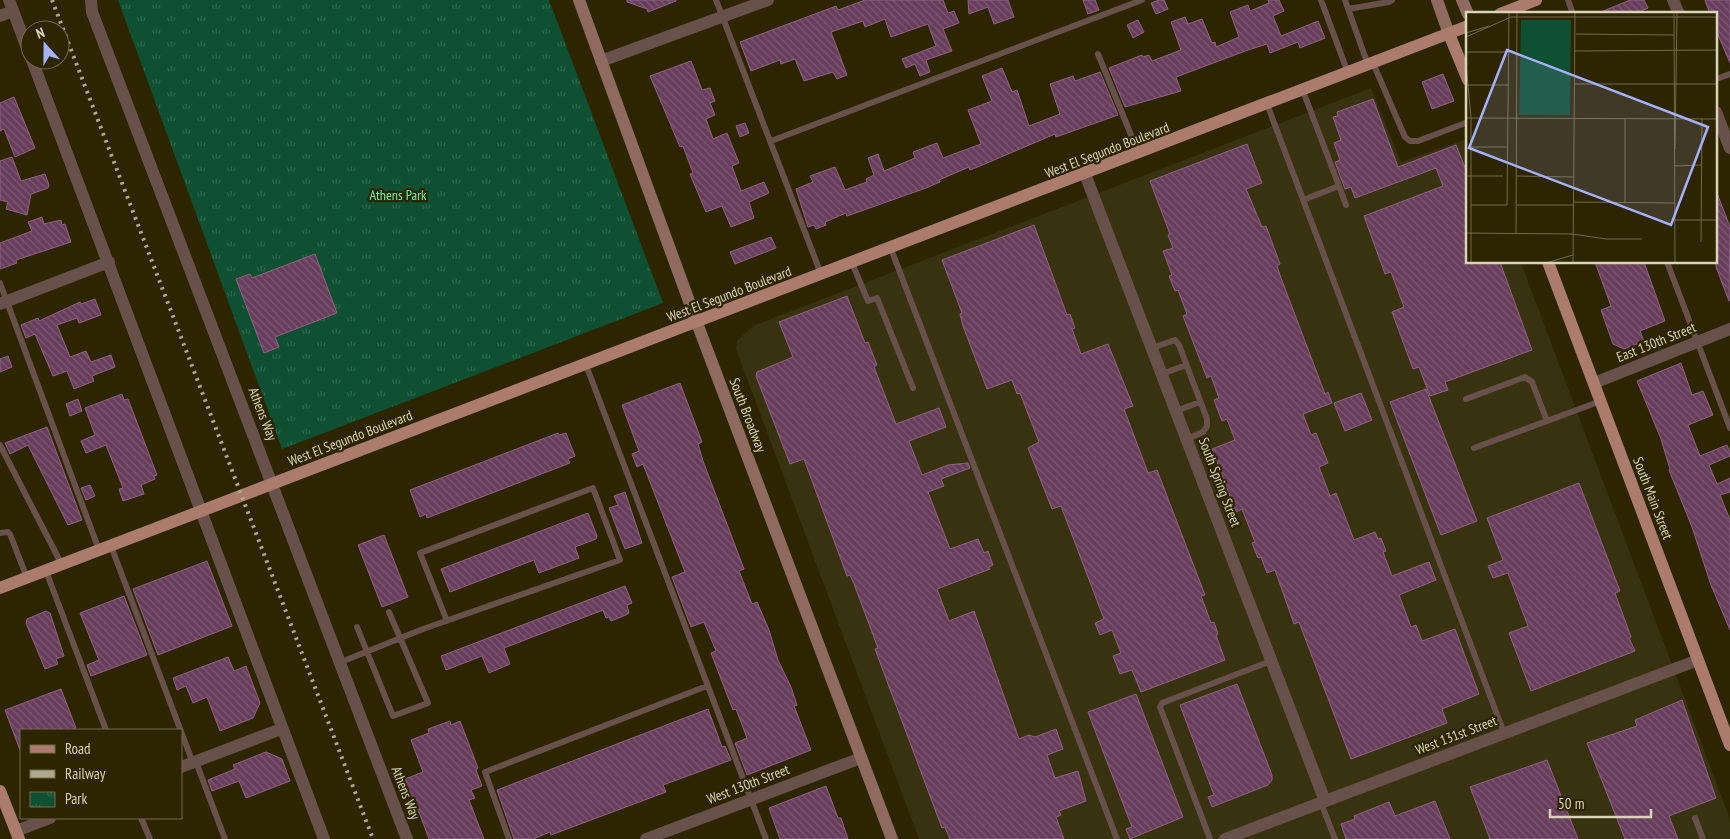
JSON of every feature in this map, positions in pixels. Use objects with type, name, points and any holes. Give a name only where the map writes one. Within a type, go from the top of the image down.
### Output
[{"type":"main road","name":"South Broadway","points":[[579,0],[697,322],[892,839]]},
{"type":"main road","points":[[1436,0],[1466,75]]},
{"type":"main road","points":[[1462,0],[1467,12]]},
{"type":"main road","points":[[1506,8],[1536,0]]},
{"type":"main road","name":"West El Segundo Boulevard","points":[[0,588],[1303,91],[1466,27]]},
{"type":"main road","name":"South Main Street","points":[[1549,264],[1730,745]]},
{"type":"main road","points":[[0,791],[17,835]]},
{"type":"street","name":"Athens Way","points":[[91,0],[92,12],[407,839]]},
{"type":"street","points":[[601,61],[768,0]]},
{"type":"street","points":[[1673,0],[1677,12]]},
{"type":"street","points":[[0,16],[11,6],[20,30]]},
{"type":"street","points":[[36,70],[109,262],[281,729],[324,839]]},
{"type":"street","points":[[1718,117],[1730,148]]},
{"type":"street","name":"South Spring Street","points":[[1085,174],[1323,802]]},
{"type":"street","points":[[4,303],[109,262]]},
{"type":"street","name":"East 130th Street","points":[[1594,383],[1730,329]]},
{"type":"street","name":"West 131st Street","points":[[1225,839],[1698,660]]},
{"type":"street","points":[[190,764],[281,729]]},
{"type":"street","name":"West 130th Street","points":[[646,839],[861,758]]},
{"type":"street","points":[[17,835],[48,819]]},
{"type":"lane","points":[[716,0],[822,275]]},
{"type":"lane","points":[[771,141],[1142,0]]},
{"type":"lane","points":[[1321,0],[1348,73]]},
{"type":"lane","points":[[1345,0],[1371,64],[1405,137],[1410,141],[1418,141],[1466,123]]},
{"type":"lane","points":[[1348,9],[1392,0]]},
{"type":"lane","points":[[1568,0],[1572,12]]},
{"type":"lane","points":[[1098,54],[1138,154]]},
{"type":"lane","points":[[1718,79],[1730,74]]},
{"type":"lane","points":[[1303,91],[1346,205]]},
{"type":"lane","points":[[1268,104],[1504,733]]},
{"type":"lane","points":[[1303,200],[1339,186]]},
{"type":"lane","points":[[890,249],[1117,839]]},
{"type":"lane","points":[[852,263],[868,301],[877,298],[913,388]]},
{"type":"lane","points":[[1668,264],[1730,428]]},
{"type":"lane","points":[[0,284],[4,303],[105,548],[176,729]]},
{"type":"lane","points":[[1152,348],[1175,340],[1179,345],[1208,426],[1203,432],[1187,439]]},
{"type":"lane","points":[[586,365],[766,839]]},
{"type":"lane","points":[[1162,374],[1186,365]]},
{"type":"lane","points":[[1466,399],[1525,377],[1532,382],[1547,421]]},
{"type":"lane","points":[[1474,448],[1601,401]]},
{"type":"lane","points":[[1176,411],[1200,402]]},
{"type":"lane","points":[[0,445],[62,565]]},
{"type":"lane","points":[[340,662],[447,621],[620,560],[593,488],[420,553],[447,621]]},
{"type":"lane","points":[[0,533],[8,532],[10,534],[27,578]]},
{"type":"lane","points":[[46,571],[106,729]]},
{"type":"lane","points":[[357,627],[393,716],[428,703],[390,612]]},
{"type":"lane","points":[[1210,839],[1160,707],[1166,700],[1271,661]]},
{"type":"lane","points":[[509,839],[485,772],[707,686]]},
{"type":"lane","points":[[182,744],[225,839]]},
{"type":"lane","points":[[1323,802],[1335,839]]},
{"type":"lane","points":[[1695,818],[1703,839]]},
{"type":"lane","points":[[142,819],[150,839]]},
{"type":"shaded area","points":[[1371,88],[1401,162],[1466,139],[1466,264],[1521,264],[1730,819],[1730,839],[919,839],[736,349],[737,341],[753,326]]},
{"type":"green space","name":"Athens Park","points":[[118,0],[549,0],[663,303],[282,449]]},
{"type":"building","points":[[627,0],[676,1],[648,12],[647,9],[627,2]]},
{"type":"building","points":[[865,0],[943,0],[948,13],[954,11],[959,23],[943,29],[952,51],[926,60],[930,72],[920,76],[915,64],[906,68],[902,59],[936,46],[928,24],[891,37],[885,19],[865,27],[863,21],[831,32],[847,75],[837,79],[833,72],[804,81],[795,59],[781,64],[780,60],[751,71],[740,42],[836,6],[838,10]]},
{"type":"building","points":[[968,0],[1008,0],[1014,17],[994,24],[988,7],[969,14]]},
{"type":"building","points":[[1083,0],[1095,0],[1099,10],[1088,14]]},
{"type":"building","points":[[1164,0],[1168,9],[1156,14],[1151,3]]},
{"type":"building","points":[[1268,0],[1279,0],[1284,11],[1273,16],[1281,36],[1318,21],[1325,38],[1300,48],[1298,42],[1270,53],[1267,44],[1248,50],[1176,77],[1181,91],[1125,107],[1109,68],[1142,55],[1143,57],[1149,55],[1152,61],[1181,50],[1171,22],[1185,17],[1188,24],[1202,19],[1212,43],[1215,42],[1216,47],[1239,37],[1230,12],[1248,5],[1250,11],[1269,3]]},
{"type":"building","points":[[1630,0],[1644,0],[1648,8],[1639,12],[1601,12]]},
{"type":"building","points":[[1705,0],[1730,0],[1730,63],[1718,35],[1718,12],[1709,12]]},
{"type":"building","points":[[1138,20],[1144,32],[1133,38],[1127,25]]},
{"type":"building","points":[[691,61],[702,90],[710,88],[715,101],[710,103],[715,115],[706,119],[713,139],[727,133],[739,163],[732,166],[741,191],[764,182],[769,193],[749,202],[754,218],[731,227],[722,206],[706,212],[690,174],[693,173],[683,146],[680,147],[650,76]]},
{"type":"building","points":[[1002,68],[1012,92],[1017,90],[1029,126],[1060,114],[1050,84],[1073,76],[1075,81],[1100,72],[1118,115],[1056,137],[1055,134],[970,170],[969,167],[926,188],[847,216],[846,213],[825,222],[826,225],[816,229],[814,225],[808,227],[796,189],[813,182],[810,176],[835,167],[845,190],[867,182],[866,179],[874,175],[868,158],[878,154],[884,171],[915,158],[913,152],[937,143],[943,158],[981,144],[968,110],[992,101],[982,76]]},
{"type":"building","points":[[1443,74],[1454,101],[1432,109],[1422,82]]},
{"type":"building","points":[[14,97],[35,148],[15,157],[4,129],[0,131],[0,103]]},
{"type":"building","points":[[1373,99],[1398,167],[1456,145],[1466,170],[1466,264],[1501,264],[1532,350],[1445,382],[1448,390],[1430,396],[1419,367],[1413,369],[1392,312],[1404,307],[1391,272],[1385,274],[1364,216],[1443,186],[1436,168],[1355,198],[1351,187],[1345,189],[1335,162],[1340,160],[1334,143],[1341,140],[1333,117],[1338,116],[1337,112]]},
{"type":"building","points":[[745,123],[749,133],[740,137],[736,126]]},
{"type":"building","points":[[1247,144],[1262,183],[1246,189],[1262,227],[1266,226],[1280,264],[1277,266],[1281,278],[1325,394],[1328,392],[1332,403],[1303,414],[1311,435],[1316,433],[1328,463],[1319,467],[1330,496],[1336,493],[1354,540],[1375,532],[1378,539],[1381,538],[1386,551],[1383,552],[1392,576],[1429,562],[1436,580],[1399,595],[1411,627],[1416,625],[1422,641],[1455,629],[1479,694],[1442,709],[1447,723],[1351,759],[1299,622],[1294,624],[1275,570],[1267,573],[1261,557],[1258,558],[1252,543],[1255,542],[1242,509],[1236,512],[1212,449],[1235,440],[1227,419],[1222,421],[1214,400],[1219,398],[1211,376],[1207,378],[1183,316],[1187,314],[1178,290],[1175,291],[1169,276],[1172,275],[1163,251],[1173,248],[1168,235],[1170,234],[1150,181]]},
{"type":"building","points":[[12,157],[21,181],[45,174],[49,185],[48,188],[31,194],[27,215],[6,209],[8,202],[0,200],[0,161]]},
{"type":"building","points":[[1718,196],[1730,227],[1729,301],[1716,264],[1718,264]]},
{"type":"building","points":[[42,217],[44,224],[61,220],[62,225],[65,224],[71,242],[16,260],[17,263],[0,269],[0,243],[32,231],[28,222]]},
{"type":"building","points":[[1034,225],[1067,315],[1070,314],[1075,328],[1072,329],[1081,354],[1108,344],[1133,406],[1124,409],[1148,473],[1157,470],[1205,595],[1201,596],[1211,623],[1214,622],[1218,634],[1216,635],[1225,660],[1141,692],[1132,670],[1120,674],[1113,656],[1121,653],[1112,630],[1100,635],[1095,623],[1104,619],[1061,506],[1052,509],[1028,448],[1039,442],[1020,393],[1017,394],[1012,380],[987,389],[963,326],[960,314],[962,313],[942,260]]},
{"type":"building","points":[[771,237],[776,248],[735,264],[730,252]]},
{"type":"building","points":[[315,254],[337,313],[275,337],[279,347],[264,353],[236,279],[250,274],[252,278]]},
{"type":"building","points":[[1596,264],[1645,264],[1665,321],[1640,331],[1644,341],[1624,349],[1613,344],[1601,310],[1611,306]]},
{"type":"building","points":[[847,296],[865,343],[868,342],[877,365],[874,367],[896,424],[939,408],[946,427],[909,441],[922,475],[948,465],[968,463],[970,468],[941,479],[944,486],[928,492],[950,549],[978,539],[984,553],[988,551],[993,565],[989,567],[990,569],[937,589],[949,621],[974,611],[1019,739],[1029,735],[1035,737],[1056,729],[1063,749],[1047,755],[1055,778],[1078,771],[1086,801],[1059,811],[1061,815],[1056,817],[1064,839],[950,839],[945,827],[942,828],[875,649],[878,648],[854,584],[850,575],[847,576],[804,459],[790,464],[756,376],[757,372],[793,357],[779,322]]},
{"type":"building","points":[[95,299],[101,315],[79,323],[77,318],[57,325],[70,357],[86,351],[91,362],[111,355],[115,367],[92,376],[94,381],[74,389],[67,371],[53,376],[35,334],[26,338],[21,325],[38,318],[39,321],[80,302],[81,304]]},
{"type":"building","points":[[8,356],[12,367],[0,372],[0,359]]},
{"type":"building","points":[[1681,363],[1692,395],[1703,391],[1713,415],[1688,425],[1700,456],[1727,445],[1730,452],[1730,456],[1709,465],[1717,484],[1730,478],[1730,492],[1720,495],[1730,520],[1730,630],[1711,585],[1692,527],[1669,470],[1661,439],[1637,381]]},
{"type":"building","points":[[680,383],[702,442],[698,444],[703,461],[744,569],[739,571],[752,604],[757,602],[769,630],[778,660],[791,687],[797,705],[794,706],[811,750],[747,775],[735,743],[747,738],[736,709],[733,710],[711,653],[716,651],[704,622],[691,627],[672,577],[685,572],[643,464],[637,467],[632,454],[639,451],[622,405]]},
{"type":"building","points":[[1426,389],[1477,521],[1441,535],[1390,402]]},
{"type":"building","points":[[1361,393],[1372,420],[1345,431],[1334,403]]},
{"type":"building","points":[[122,394],[124,400],[128,399],[157,475],[154,476],[155,479],[141,485],[144,494],[123,501],[119,489],[123,488],[106,445],[86,453],[81,441],[95,435],[85,408]]},
{"type":"building","points":[[78,399],[82,411],[70,416],[66,404]]},
{"type":"building","points":[[47,427],[82,520],[68,525],[28,445],[10,454],[5,443]]},
{"type":"building","points":[[558,433],[559,435],[566,433],[575,456],[568,459],[570,463],[427,518],[426,514],[420,517],[410,490]]},
{"type":"building","points":[[1579,483],[1620,591],[1615,593],[1635,651],[1531,691],[1509,633],[1528,626],[1508,573],[1493,578],[1488,566],[1503,560],[1487,518]]},
{"type":"building","points":[[90,485],[95,496],[86,500],[81,488]]},
{"type":"building","points":[[625,492],[642,543],[625,549],[609,508],[618,505],[614,496]]},
{"type":"building","points":[[588,513],[597,536],[596,539],[575,547],[579,558],[539,573],[534,560],[450,592],[441,569]]},
{"type":"building","points":[[384,535],[408,597],[382,607],[358,545]]},
{"type":"building","points":[[207,561],[232,626],[158,655],[133,589]]},
{"type":"building","points":[[625,586],[632,603],[627,605],[629,613],[626,615],[611,621],[609,617],[606,618],[603,610],[504,648],[510,664],[489,673],[482,656],[446,670],[441,656]]},
{"type":"building","points":[[124,596],[147,655],[91,676],[87,665],[99,660],[80,613]]},
{"type":"building","points":[[46,611],[50,613],[64,656],[56,659],[58,664],[45,669],[26,623],[27,619]]},
{"type":"building","points":[[228,657],[234,671],[246,666],[260,703],[253,718],[220,731],[207,697],[193,703],[186,686],[177,690],[173,678]]},
{"type":"building","points":[[1237,684],[1272,775],[1272,780],[1268,785],[1212,807],[1208,797],[1214,795],[1180,705]]},
{"type":"building","points":[[61,689],[76,728],[20,729],[20,750],[5,710]]},
{"type":"building","points":[[1136,694],[1183,817],[1130,839],[1126,829],[1132,827],[1088,712]]},
{"type":"building","points":[[1682,700],[1716,798],[1669,816],[1678,839],[1625,839],[1587,743],[1637,726],[1635,720]]},
{"type":"building","points":[[708,709],[722,747],[725,746],[731,760],[663,785],[666,792],[551,835],[550,832],[533,839],[514,839],[497,790]]},
{"type":"building","points":[[450,721],[451,725],[460,721],[478,768],[476,770],[482,786],[471,790],[475,798],[469,800],[484,839],[429,839],[419,812],[409,816],[404,803],[413,800],[405,779],[423,772],[411,740],[429,733],[428,729]]},
{"type":"building","points":[[266,752],[282,759],[290,781],[246,798],[239,781],[212,791],[208,780],[235,769],[233,765]]},
{"type":"building","points":[[1547,760],[1578,839],[1490,839],[1470,787]]},
{"type":"building","points":[[826,786],[838,818],[841,818],[848,839],[780,839],[769,808]]},
{"type":"building","points":[[1435,801],[1450,839],[1346,839],[1341,824],[1355,819],[1354,816],[1389,802],[1395,816]]},
{"type":"railway","points":[[52,0],[373,839]]}]
